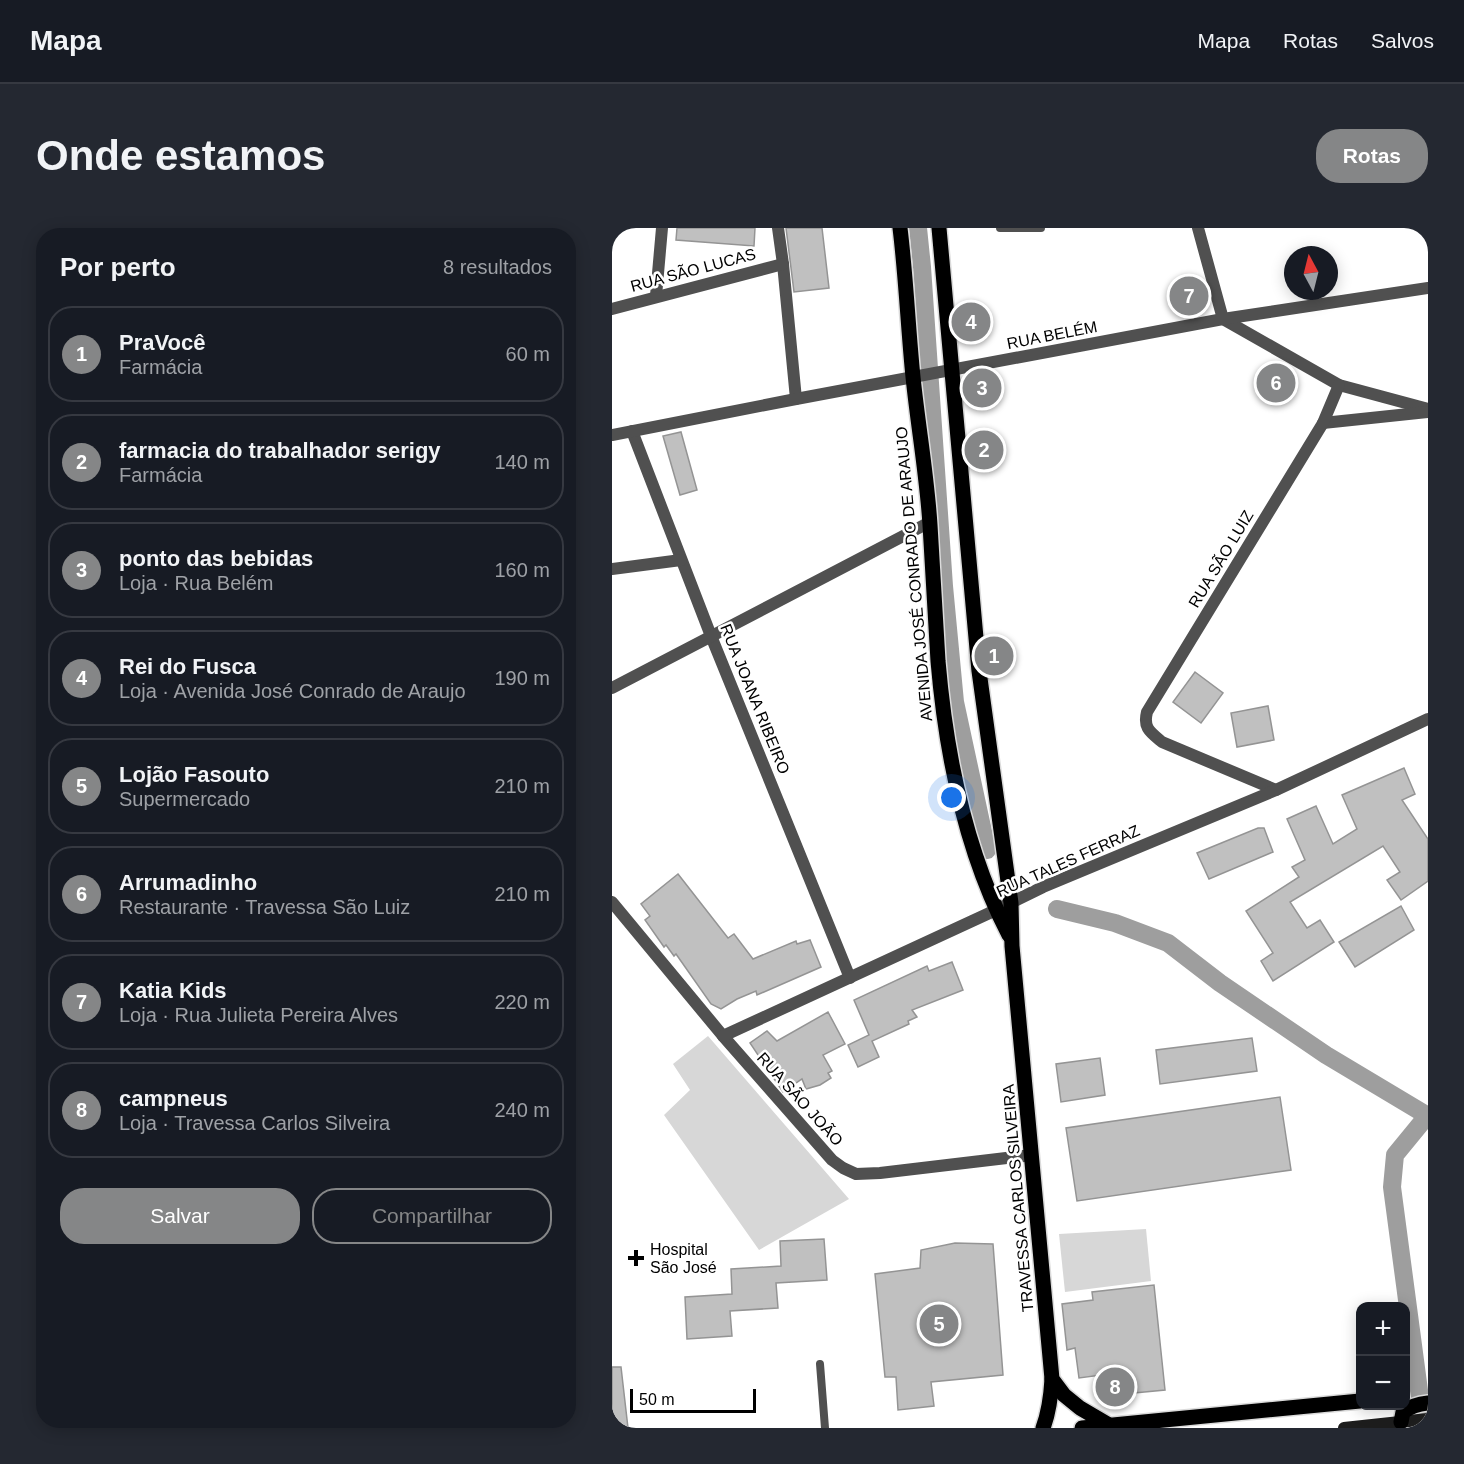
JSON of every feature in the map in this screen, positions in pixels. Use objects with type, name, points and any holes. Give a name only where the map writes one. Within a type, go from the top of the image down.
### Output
[{"type":"main road","points":[[939,228],[949,371],[979,671],[1011,903]]},
{"type":"main road","name":"AVENIDA JOSÉ CONRADO DE ARAUJO","points":[[903,231],[930,522],[938,662],[947,739],[958,796],[971,843],[996,910]]},
{"type":"main road","name":"TRAVESSA CARLOS SILVEIRA","points":[[1011,903],[1012,939],[1052,1379],[1051,1401],[1043,1428]]},
{"type":"main road","name":"TRAVESSA CARLOS SILVEIRA","points":[[996,910],[1012,939]]},
{"type":"main road","points":[[1052,1379],[1064,1395],[1080,1408],[1109,1425]]},
{"type":"main road","points":[[1402,1425],[1403,1412],[1422,1399]]},
{"type":"main road","points":[[1082,1428],[1356,1401]]},
{"type":"main road","points":[[1344,1428],[1402,1425],[1427,1419]]},
{"type":"street","points":[[656,296],[663,228]]},
{"type":"street","points":[[778,228],[796,399]]},
{"type":"street","points":[[1198,228],[1223,319],[1339,385],[1428,411]]},
{"type":"street","name":"RUA SÃO LUCAS","points":[[612,309],[783,264]]},
{"type":"street","name":"RUA BELÉM","points":[[612,435],[1223,319],[1428,288]]},
{"type":"street","name":"RUA SÃO LUIZ","points":[[1276,790],[1162,742],[1147,728],[1145,720],[1147,712],[1323,423],[1339,385]]},
{"type":"street","points":[[1323,423],[1428,411]]},
{"type":"street","name":"RUA JOANA RIBEIRO","points":[[632,431],[711,636],[850,978]]},
{"type":"street","points":[[612,688],[930,522]]},
{"type":"street","points":[[612,569],[681,560]]},
{"type":"street","name":"RUA TALES FERRAZ","points":[[723,1036],[1043,887],[1276,790],[1428,719]]},
{"type":"street","name":"RUA SÃO JOÃO","points":[[612,903],[723,1036],[832,1160],[843,1168],[856,1174],[880,1173],[1032,1155]]},
{"type":"lane","points":[[1000,228],[1041,228]]},
{"type":"lane","points":[[820,1364],[825,1428]]},
{"type":"shaded area","points":[[708,1036],[849,1199],[759,1250],[664,1115],[690,1090],[673,1064]]},
{"type":"shaded area","points":[[1146,1229],[1151,1281],[1065,1292],[1059,1234]]},
{"type":"building","points":[[677,228],[755,228],[754,246],[676,240]]},
{"type":"building","points":[[786,228],[822,228],[829,288],[794,292]]},
{"type":"building","points":[[681,432],[697,490],[680,495],[663,436]]},
{"type":"building","points":[[1195,672],[1223,693],[1201,723],[1173,702]]},
{"type":"building","points":[[1268,706],[1274,740],[1237,747],[1231,713]]},
{"type":"building","points":[[1404,768],[1415,794],[1402,800],[1428,839],[1428,881],[1401,900],[1387,880],[1400,872],[1383,846],[1290,902],[1307,928],[1320,920],[1334,942],[1273,981],[1261,961],[1273,953],[1246,911],[1299,877],[1292,867],[1305,860],[1287,819],[1316,806],[1333,844],[1357,829],[1342,795]]},
{"type":"building","points":[[1258,828],[1264,828],[1273,852],[1209,879],[1197,853]]},
{"type":"building","points":[[678,874],[728,938],[734,934],[753,959],[796,941],[797,944],[810,940],[821,967],[757,995],[756,991],[721,1009],[711,1004],[676,954],[674,956],[666,945],[664,947],[645,920],[650,916],[641,904]]},
{"type":"building","points":[[1401,906],[1414,930],[1355,967],[1339,942]]},
{"type":"building","points":[[952,962],[963,990],[912,1010],[917,1017],[908,1021],[909,1024],[872,1041],[879,1057],[858,1067],[848,1045],[869,1035],[854,1000],[927,966],[929,971]]},
{"type":"building","points":[[828,1012],[845,1044],[823,1055],[832,1071],[828,1073],[831,1078],[820,1085],[806,1089],[802,1079],[783,1092],[750,1043],[767,1031],[777,1041]]},
{"type":"building","points":[[1252,1038],[1257,1071],[1160,1084],[1156,1050]]},
{"type":"building","points":[[1100,1058],[1105,1095],[1061,1102],[1056,1064]]},
{"type":"building","points":[[1280,1097],[1291,1170],[1077,1201],[1066,1128]]},
{"type":"building","points":[[824,1239],[827,1280],[776,1283],[778,1308],[730,1311],[732,1336],[687,1339],[685,1297],[732,1294],[731,1269],[781,1266],[780,1241]]},
{"type":"building","points":[[955,1243],[993,1244],[1003,1375],[931,1382],[934,1406],[898,1410],[896,1377],[885,1377],[875,1274],[920,1268],[921,1250]]},
{"type":"building","points":[[1154,1285],[1165,1390],[1103,1396],[1101,1375],[1079,1378],[1075,1348],[1067,1350],[1062,1304],[1093,1300],[1092,1292]]},
{"type":"building","points":[[612,1367],[621,1367],[628,1428],[612,1428]]},
{"type":"waterway","points":[[918,228],[944,586],[955,702],[987,850]]},
{"type":"waterway","points":[[1057,909],[1115,923],[1168,943],[1220,983],[1326,1055],[1428,1116]]},
{"type":"waterway","points":[[1424,1428],[1392,1187],[1395,1155],[1427,1116]]},
{"type":"place","name":"Katia Kids","points":[[1189,296]]},
{"type":"place","name":"Rei do Fusca","points":[[971,322]]},
{"type":"place","name":"Arrumadinho","points":[[1276,383]]},
{"type":"place","name":"ponto das bebidas","points":[[982,388]]},
{"type":"place","name":"farmacia do trabalhador serigy","points":[[984,450]]},
{"type":"place","name":"PraVocê","points":[[994,656]]},
{"type":"place","name":"Hospital São José","points":[[636,1258]]},
{"type":"place","name":"Lojão Fasouto","points":[[939,1324]]},
{"type":"place","name":"campneus","points":[[1115,1387]]}]
